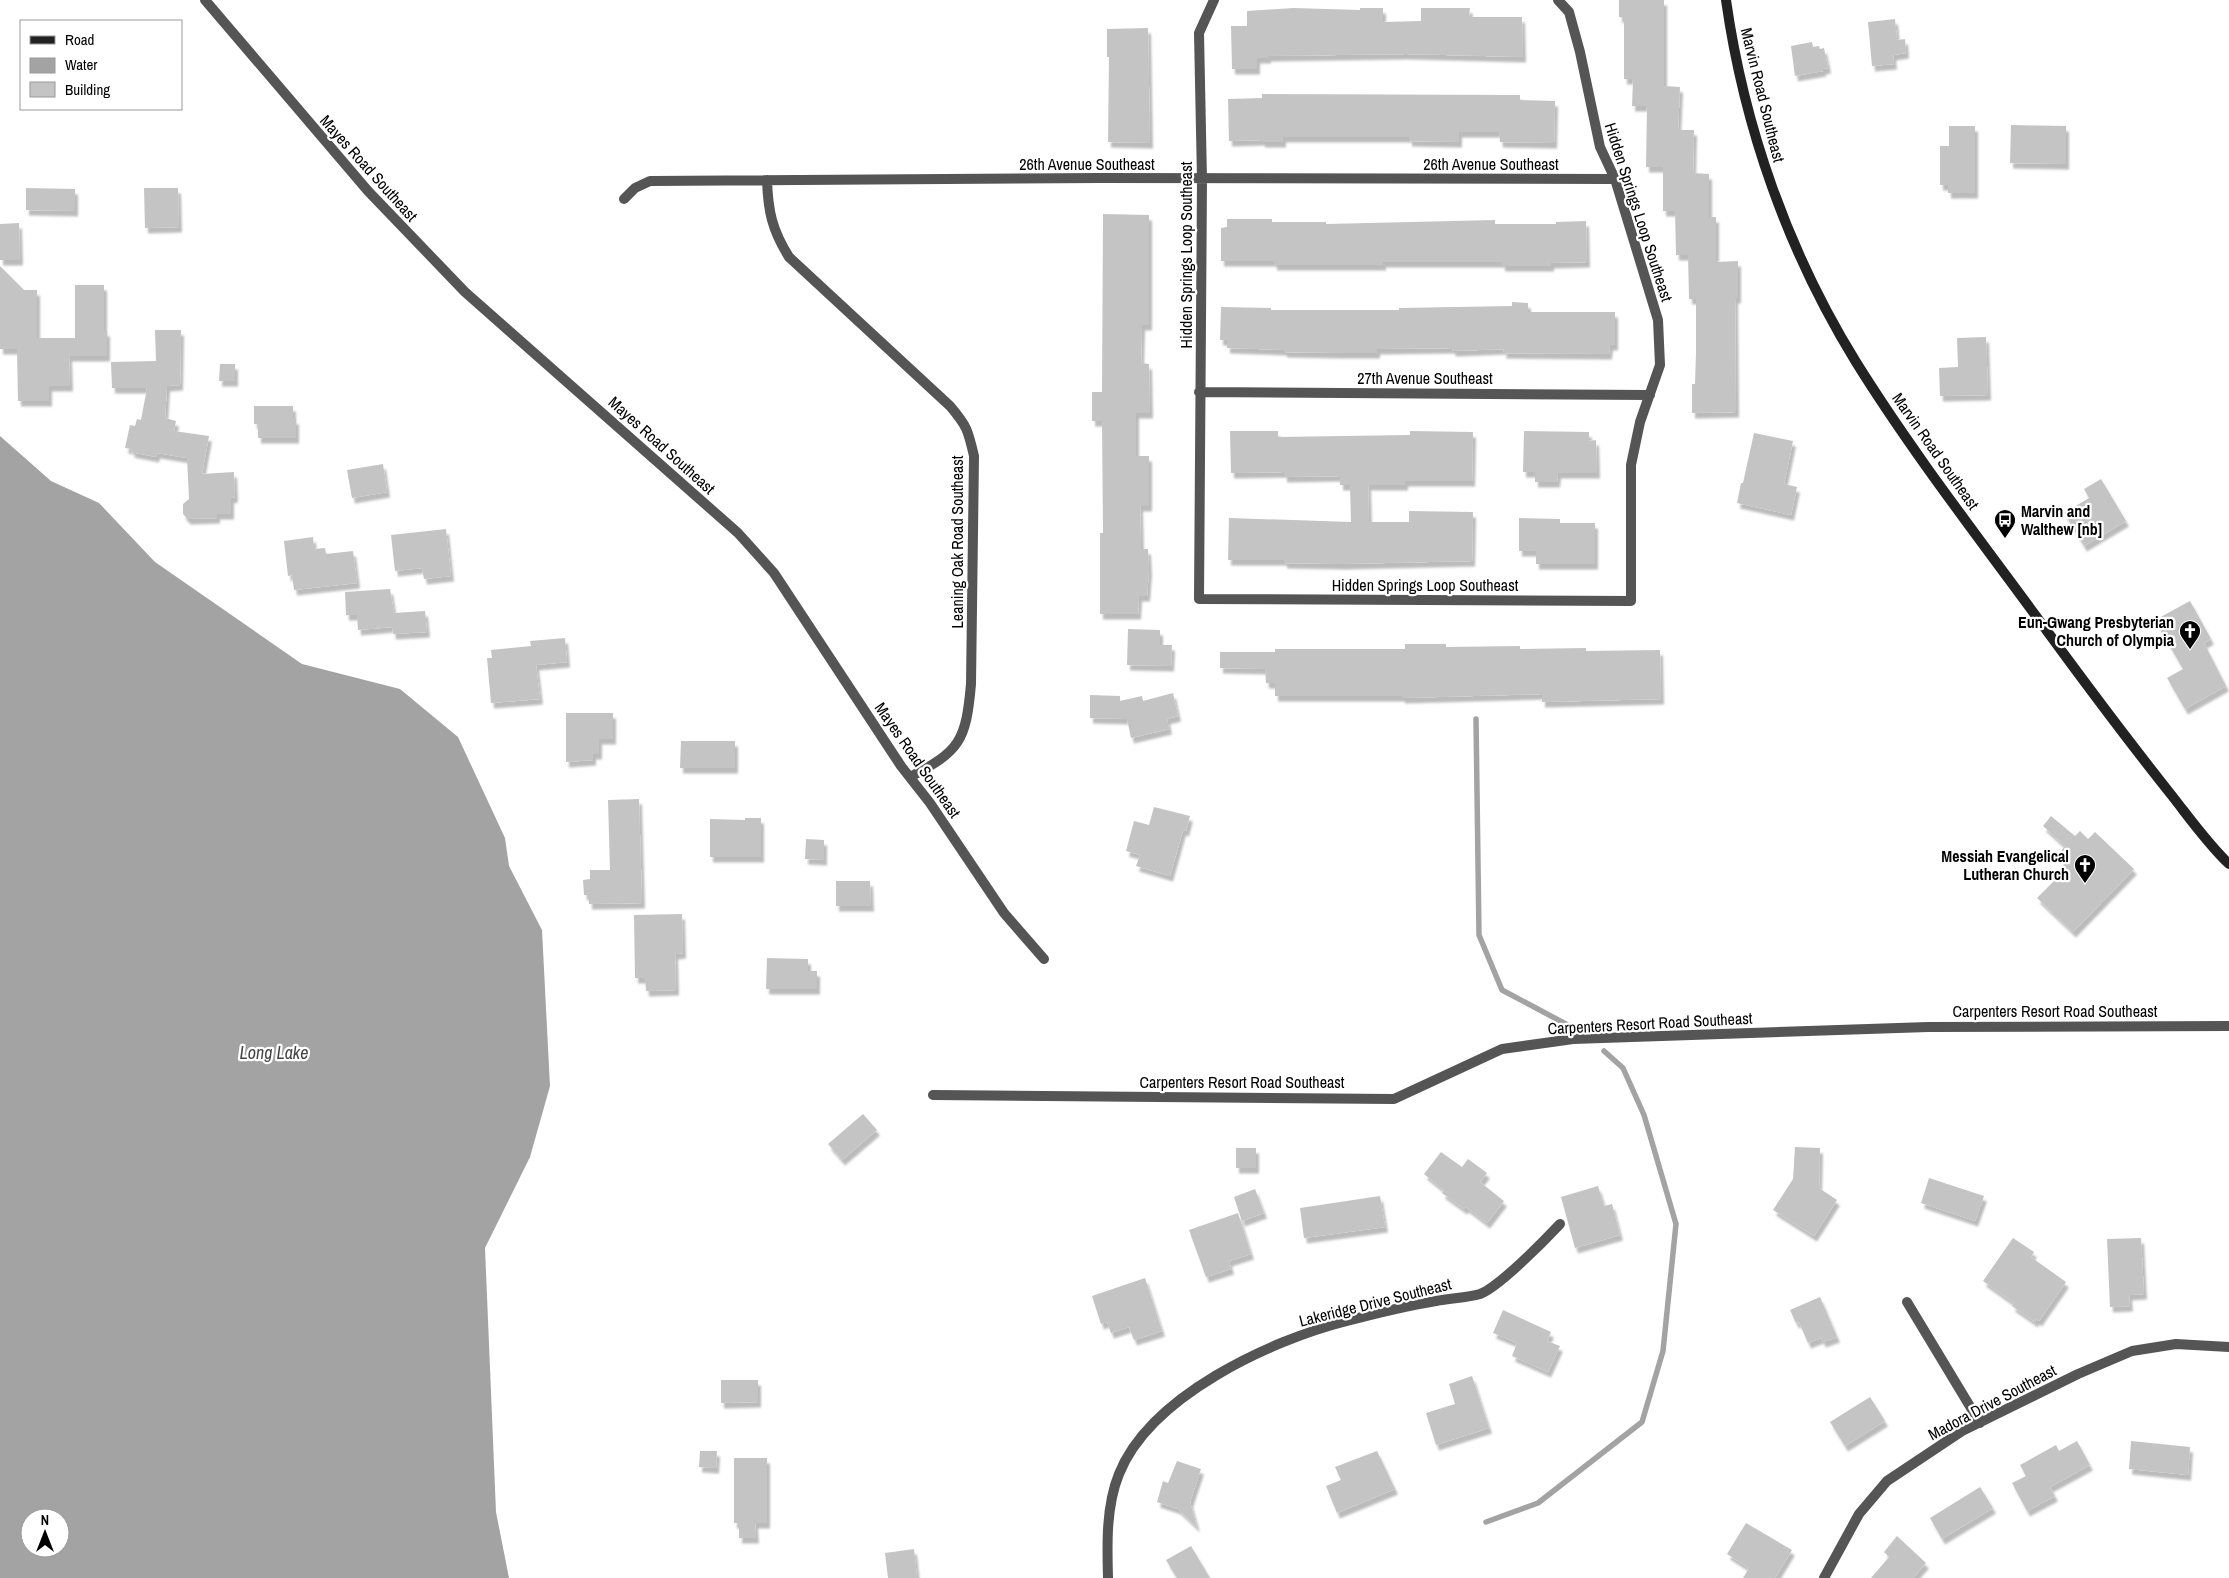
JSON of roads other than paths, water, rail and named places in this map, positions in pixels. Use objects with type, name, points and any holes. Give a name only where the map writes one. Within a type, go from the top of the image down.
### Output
[{"type":"street","name":"Mayes Road Southeast","points":[[204,0],[363,185],[465,292],[738,533],[774,573],[910,777],[930,803],[1004,913],[1044,959]]},
{"type":"street","name":"Hidden Springs Loop Southeast","points":[[1214,0],[1199,33],[1202,180],[1199,599],[1631,601],[1631,464],[1640,422],[1660,365],[1658,320],[1615,179],[1600,147],[1580,52],[1569,12],[1558,0]]},
{"type":"street","name":"Marvin Road Southeast","points":[[1726,0],[1730,30],[1749,115],[1778,206],[1809,276],[1855,361],[1926,466],[2086,684],[2139,755],[2229,864]]},
{"type":"street","name":"26th Avenue Southeast","points":[[624,199],[635,188],[650,181],[1080,178],[1202,180],[1615,179]]},
{"type":"street","name":"Leaning Oak Road Southeast","points":[[767,180],[768,209],[778,238],[789,257],[950,406],[966,424],[970,437],[974,466],[971,684],[968,718],[959,740],[950,752],[938,762],[910,777]]},
{"type":"street","name":"27th Avenue Southeast","points":[[1199,392],[1650,395]]},
{"type":"street","name":"Carpenters Resort Road Southeast","points":[[933,1095],[1394,1098],[1502,1049],[1573,1038],[1928,1027],[2229,1026]]},
{"type":"street","name":"Lakeridge Drive Southeast","points":[[1108,1578],[1109,1514],[1119,1474],[1133,1448],[1158,1420],[1188,1393],[1232,1366],[1294,1338],[1354,1319],[1481,1293],[1540,1246],[1560,1224]]},
{"type":"street","points":[[1907,1302],[1980,1423]]},
{"type":"street","name":"Madora Drive Southeast","points":[[1824,1578],[1859,1514],[1886,1481],[1954,1436],[2078,1374],[2132,1351],[2176,1344],[2229,1347]]},
{"type":"water","name":"Long Lake","points":[[0,436],[51,481],[99,503],[155,562],[302,664],[400,689],[458,737],[505,838],[509,866],[542,930],[550,1086],[530,1157],[485,1248],[496,1512],[509,1578],[0,1578]]},
{"type":"waterway","points":[[1476,719],[1479,935],[1502,990],[1581,1032]]},
{"type":"waterway","points":[[1486,1522],[1538,1503],[1642,1422],[1663,1351],[1676,1224],[1644,1115],[1623,1068],[1604,1051]]},
{"type":"place","name":"Marvin and Walthew [nb]","points":[[2005,539]]},
{"type":"place","name":"Eun-Gwang Presbyterian Church of Olympia","points":[[2190,650]]},
{"type":"place","name":"Messiah Evangelical Lutheran Church","points":[[2085,884]]}]
